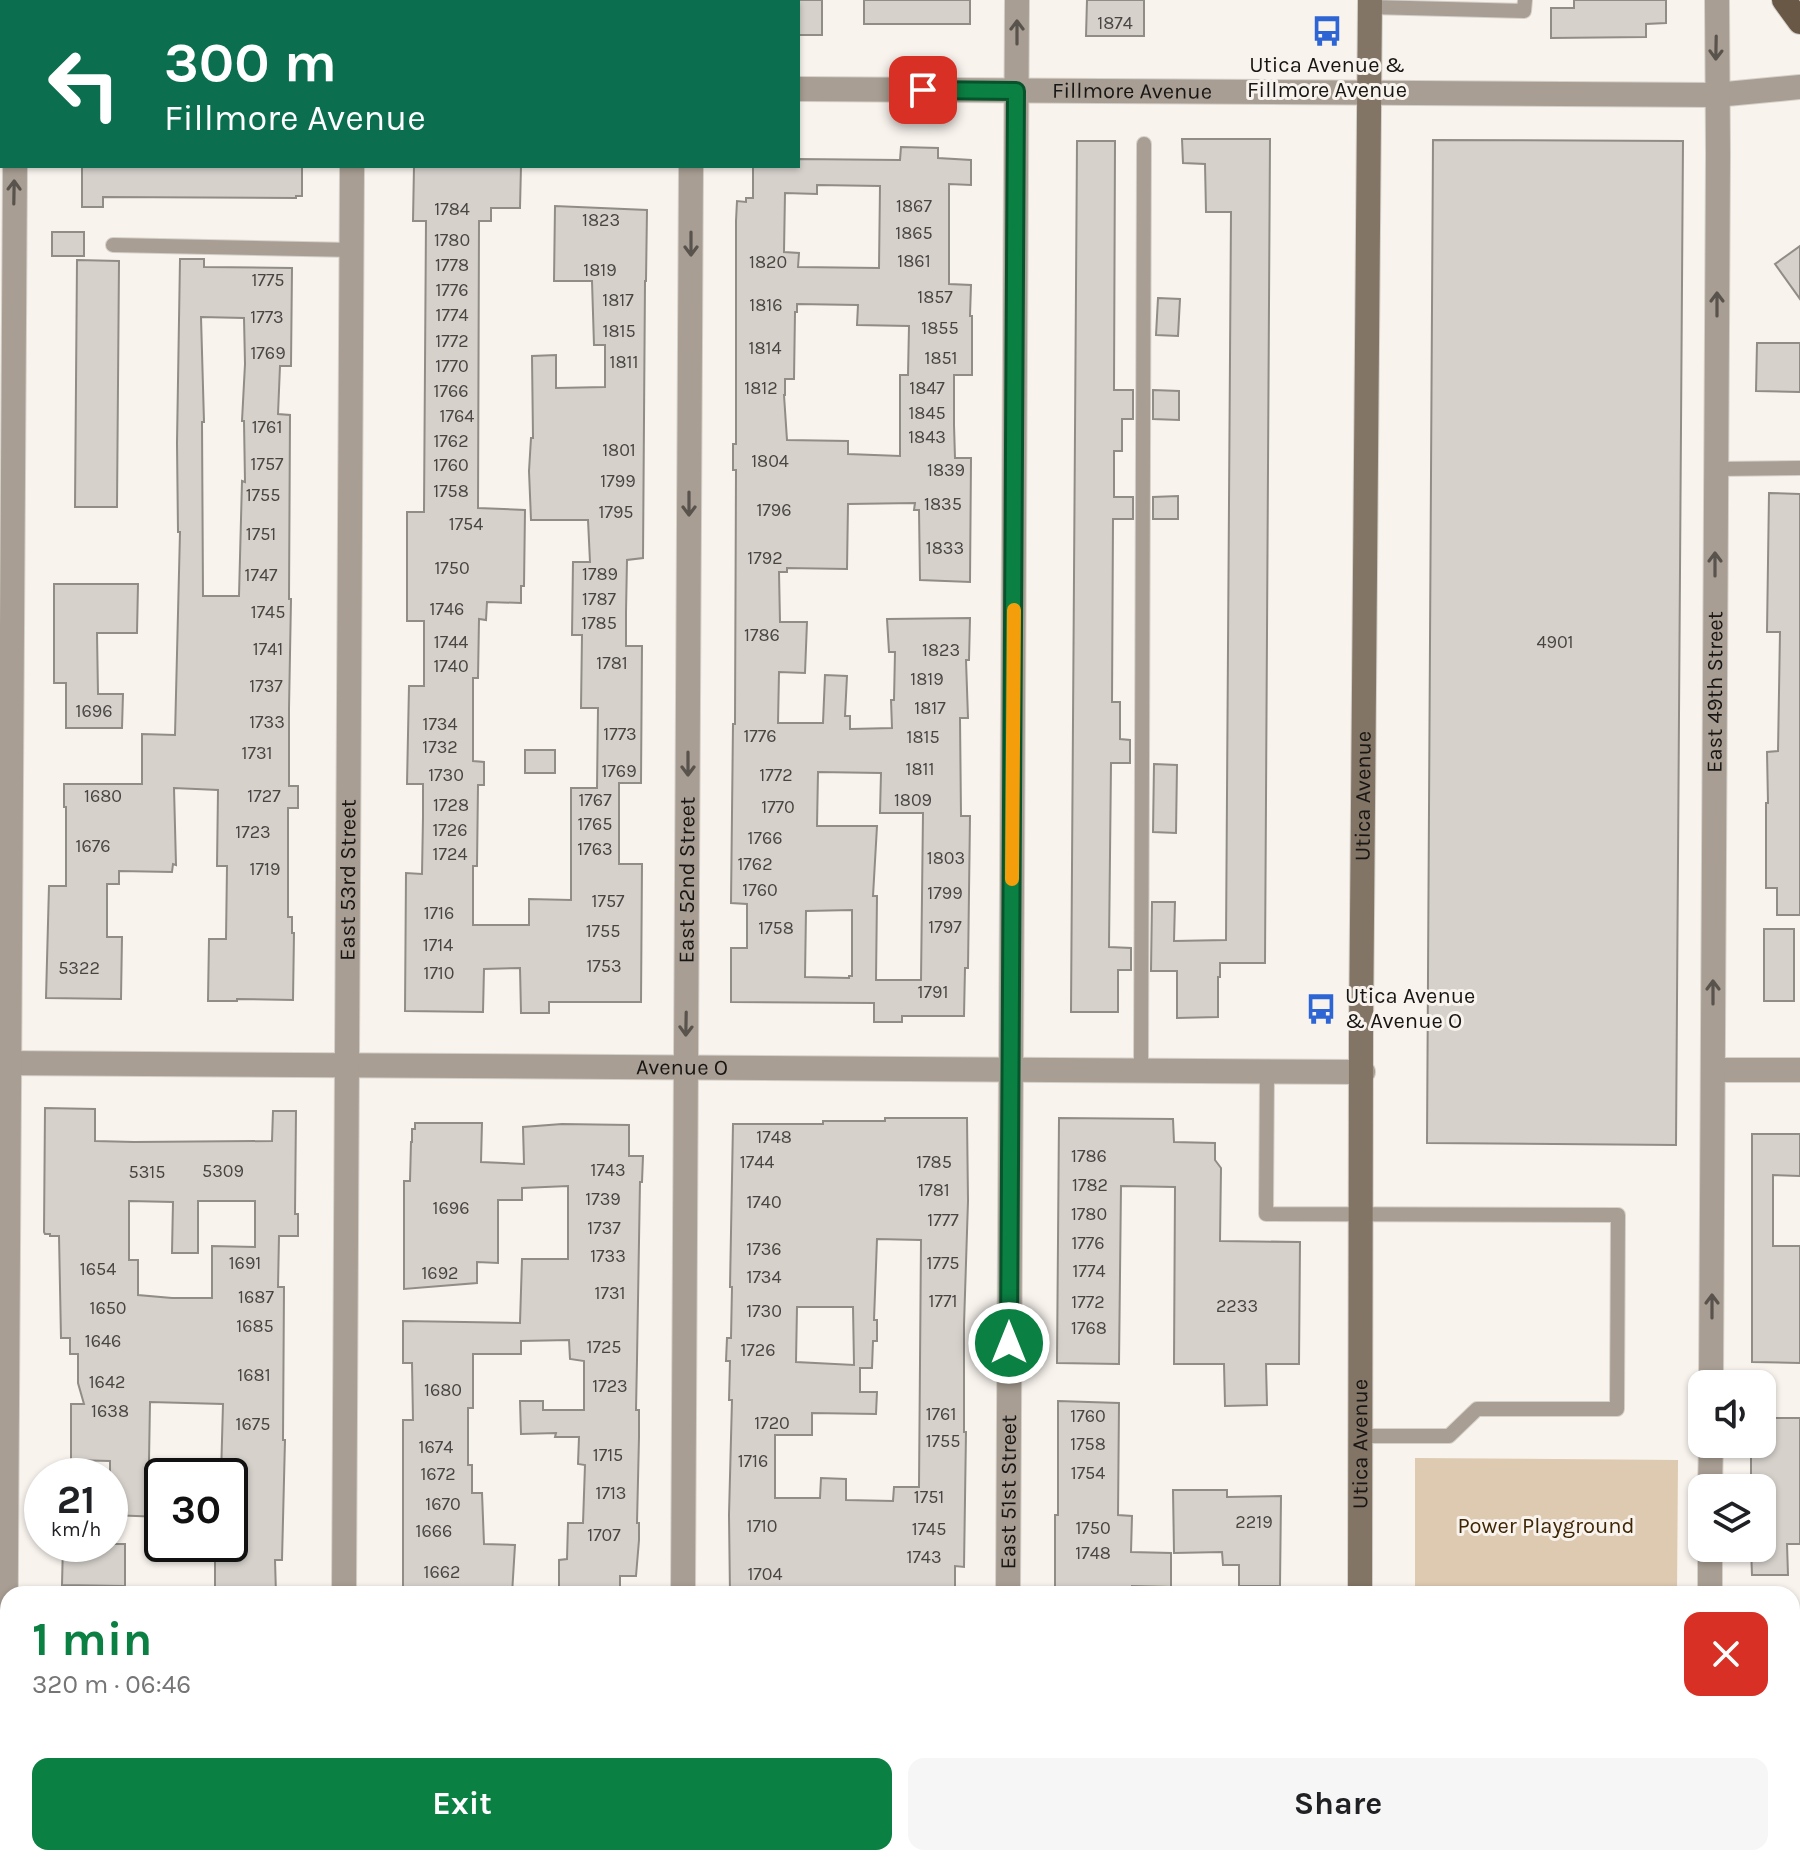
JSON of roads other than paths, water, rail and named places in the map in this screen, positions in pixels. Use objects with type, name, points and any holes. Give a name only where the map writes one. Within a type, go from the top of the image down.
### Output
[{"type":"main road","points":[[1784,0],[1800,22]]},
{"type":"main road","name":"Utica Avenue","points":[[1360,1586],[1361,1034],[1370,4]]},
{"type":"street","name":"East 51st Street","points":[[1008,1586],[1017,0]]},
{"type":"street","name":"East 49th Street","points":[[1711,1370],[1717,0]]},
{"type":"street","name":"Fillmore Avenue","points":[[800,89],[1716,95],[1800,87]]},
{"type":"street","points":[[4,1586],[7,298],[15,168]]},
{"type":"street","name":"East 53rd Street","points":[[344,1586],[352,168]]},
{"type":"street","name":"East 52nd Street","points":[[683,1586],[691,168]]},
{"type":"street","name":"Avenue O","points":[[4,1063],[1363,1072]]},
{"type":"street","points":[[1713,1070],[1800,1070]]},
{"type":"street","points":[[1710,1562],[1710,1586]]},
{"type":"lane","points":[[1370,4],[1525,5]]},
{"type":"lane","points":[[1141,1071],[1144,144]]},
{"type":"lane","points":[[113,245],[352,250]]},
{"type":"lane","points":[[1715,469],[1800,468]]},
{"type":"lane","points":[[1267,1072],[1266,1214],[1618,1215],[1617,1409],[1477,1409],[1449,1436],[1361,1436]]},
{"type":"place","name":"Utica Avenue & Fillmore Avenue","points":[[1327,31]]},
{"type":"place","name":"Utica Avenue & Avenue O","points":[[1321,1009]]},
{"type":"park label","name":"Power Playground","points":[[1546,1526]]}]
